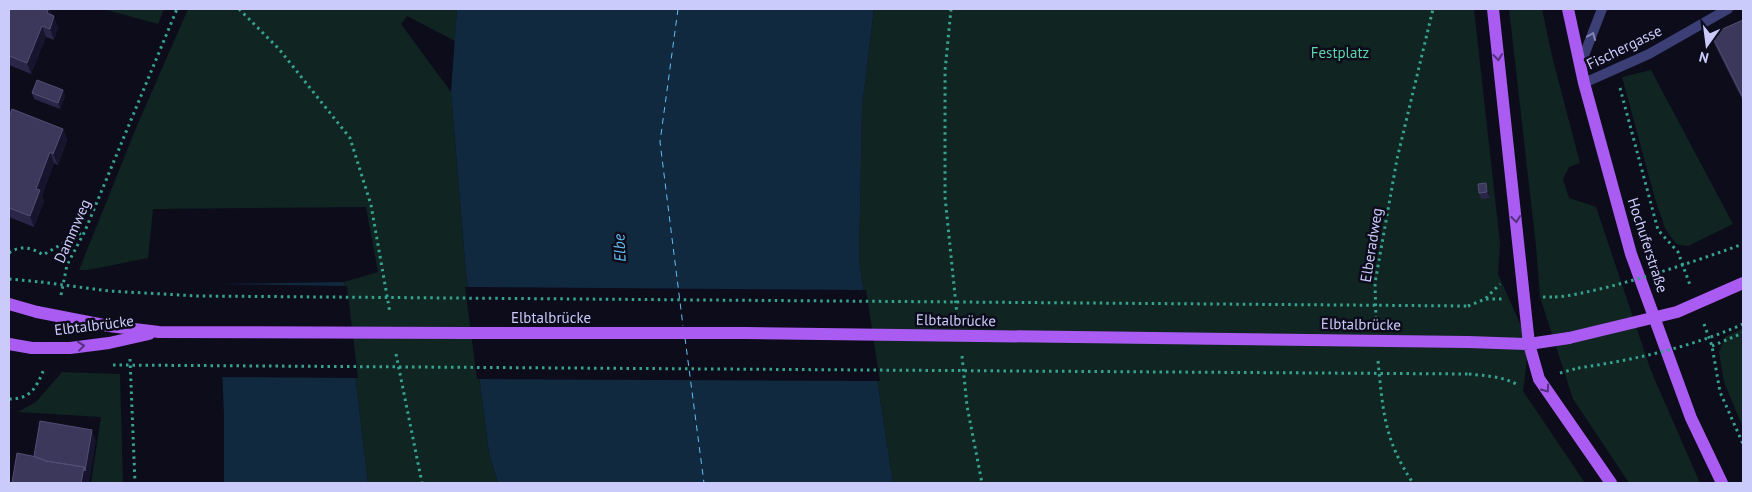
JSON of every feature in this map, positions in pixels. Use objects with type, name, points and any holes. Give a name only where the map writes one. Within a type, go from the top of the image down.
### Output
[{"type":"main road","points":[[1493,9],[1529,344],[1539,379],[1611,483]]},
{"type":"main road","name":"Hochuferstraße","points":[[1568,9],[1584,83],[1631,254],[1691,418],[1722,483]]},
{"type":"main road","name":"Elbtalbrücke","points":[[9,304],[37,312],[109,326],[159,332],[746,333],[1529,344],[1569,338],[1677,312],[1743,283]]},
{"type":"main road","name":"Elbtalbrücke","points":[[9,344],[32,348],[80,346],[109,343],[159,332]]},
{"type":"lane","points":[[1581,63],[1602,9]]},
{"type":"lane","name":"Fischergasse","points":[[1584,83],[1649,54],[1728,9]]},
{"type":"path","name":"Dammweg","points":[[61,298],[67,266],[85,231],[177,9]]},
{"type":"path","points":[[239,9],[279,49],[350,138],[371,205],[384,272]]},
{"type":"path","points":[[951,9],[944,71],[945,197],[957,317]]},
{"type":"path","name":"Elberadweg","points":[[1376,322],[1375,283],[1396,159],[1433,9]]},
{"type":"path","points":[[1614,69],[1658,230],[1678,252],[1691,290]]},
{"type":"path","points":[[9,253],[14,249],[25,248],[36,250],[43,255],[85,231]]},
{"type":"path","points":[[1555,297],[1566,297],[1628,282],[1689,264],[1743,244]]},
{"type":"path","points":[[9,278],[109,291],[198,296],[1468,306]]},
{"type":"path","points":[[1702,318],[1712,346],[1720,392],[1743,444]]},
{"type":"path","points":[[1578,368],[1640,358],[1682,346],[1743,324]]},
{"type":"path","points":[[1712,346],[1743,333]]},
{"type":"path","points":[[961,347],[967,406],[982,483]]},
{"type":"path","points":[[1377,351],[1384,416],[1390,440],[1402,466],[1413,483]]},
{"type":"path","points":[[124,355],[130,359],[136,483]]},
{"type":"path","points":[[9,399],[20,399],[32,393],[47,362]]},
{"type":"path","points":[[106,365],[1469,374]]},
{"type":"path","points":[[400,378],[422,483]]},
{"type":"green space","points":[[103,9],[164,9],[158,24]]},
{"type":"green space","points":[[188,9],[457,9],[455,41],[407,16],[401,24],[451,92],[466,273],[489,453],[498,483],[368,483],[344,282],[378,272],[366,207],[153,209],[148,258],[88,270],[79,270],[136,128]]},
{"type":"green space","name":"Festplatz","points":[[874,9],[1474,9],[1500,243],[1498,274],[1529,344],[1523,391],[1585,483],[893,483],[859,261],[862,108]]},
{"type":"green space","points":[[1509,9],[1542,9],[1552,56],[1580,163],[1569,167],[1563,179],[1569,198],[1596,207],[1651,371],[1700,483],[1629,483],[1573,399],[1540,297]]},
{"type":"green space","points":[[1651,70],[1733,224],[1688,246],[1676,244],[1665,228],[1655,199],[1622,77]]},
{"type":"green space","points":[[1743,328],[1743,428],[1724,382],[1719,352],[1725,337]]},
{"type":"green space","points":[[62,372],[120,374],[123,483],[91,483],[101,417],[18,412],[36,402]]},
{"type":"water","name":"Elbe","points":[[457,9],[874,9],[862,108],[859,261],[893,483],[498,483],[489,453],[466,273],[451,92]]},
{"type":"water","points":[[344,282],[368,483],[224,483],[224,416],[219,284]]},
{"type":"pier","points":[[216,284],[347,286],[358,378],[220,377]]},
{"type":"pier","points":[[465,287],[866,290],[880,381],[477,379]]},
{"type":"building","points":[[9,9],[48,9],[47,13],[54,16],[50,29],[42,26],[27,63],[9,56]]},
{"type":"building","points":[[1743,20],[1743,98],[1711,34]]},
{"type":"building","points":[[37,80],[63,90],[58,103],[32,93]]},
{"type":"building","points":[[12,109],[63,129],[53,154],[50,152],[36,189],[40,190],[30,216],[9,208],[9,117]]},
{"type":"building","points":[[1486,183],[1487,192],[1479,193],[1478,184]]},
{"type":"building","points":[[40,421],[92,430],[85,471],[84,467],[46,461],[34,456]]},
{"type":"building","points":[[17,453],[46,461],[84,467],[81,483],[12,483]]},
{"type":"ferry route","points":[[678,9],[660,142],[683,326]]},
{"type":"ferry route","points":[[685,338],[704,483]]}]
